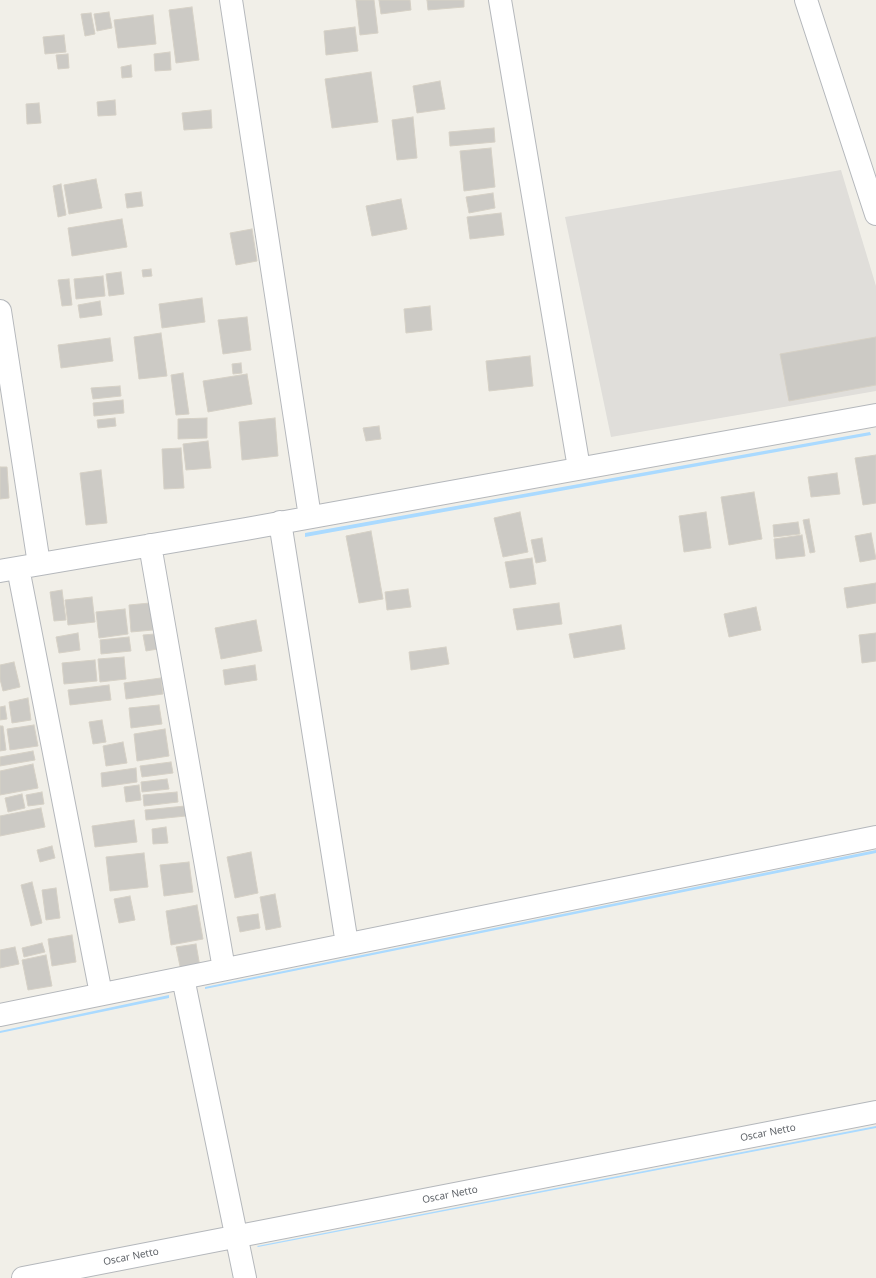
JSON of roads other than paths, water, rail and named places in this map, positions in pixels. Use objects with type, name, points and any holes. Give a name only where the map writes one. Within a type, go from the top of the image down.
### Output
[{"type":"street","points":[[231,0],[310,517]]},
{"type":"street","points":[[500,0],[579,468]]},
{"type":"street","points":[[806,0],[876,214]]},
{"type":"street","points":[[0,311],[39,564]]},
{"type":"street","points":[[101,994],[9,569],[310,517],[876,415]]},
{"type":"street","points":[[280,522],[347,944]]},
{"type":"street","points":[[150,545],[224,969]]},
{"type":"street","points":[[0,1015],[876,837]]},
{"type":"street","points":[[183,978],[245,1278]]},
{"type":"street","name":"Oscar Netto","points":[[23,1278],[876,1112]]},
{"type":"water","points":[[870,432],[871,435],[305,537],[305,533]]},
{"type":"water","points":[[876,850],[876,853],[205,989],[205,987]]},
{"type":"water","points":[[169,995],[169,998],[0,1033],[0,1031]]},
{"type":"water","points":[[876,1126],[876,1128],[257,1246]]}]
